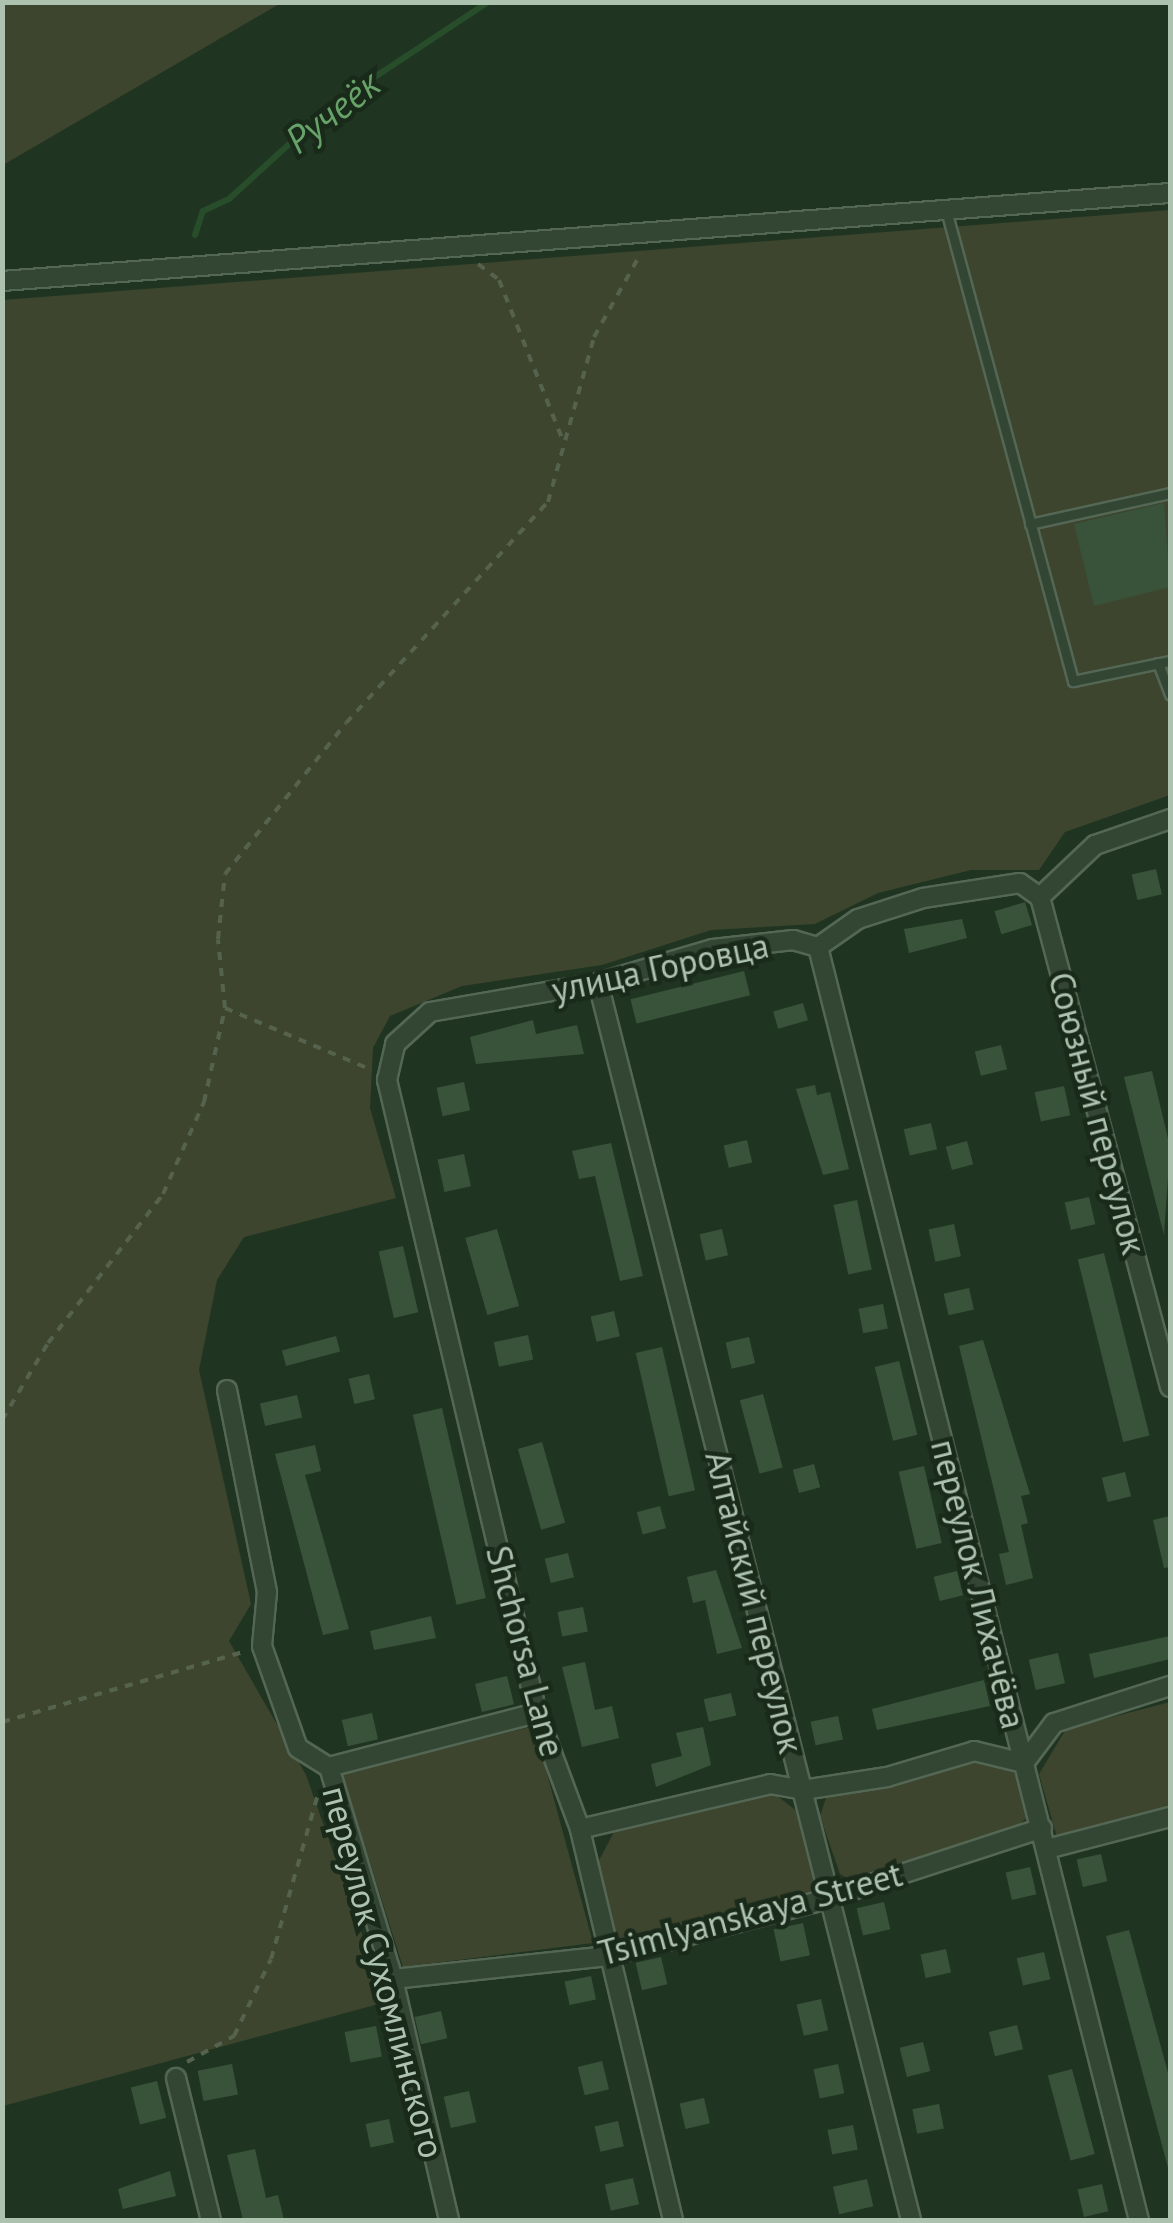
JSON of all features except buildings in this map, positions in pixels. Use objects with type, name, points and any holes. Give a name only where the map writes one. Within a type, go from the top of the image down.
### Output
[{"type":"street","points":[[2,281],[1170,194]]},
{"type":"street","points":[[1040,897],[1094,845],[1170,819]]},
{"type":"street","name":"улица Горовца","points":[[387,1080],[394,1044],[430,1012],[598,983],[713,949],[793,940],[818,947],[858,919],[923,898],[1020,883],[1040,897]]},
{"type":"street","name":"Союзный переулок","points":[[1040,897],[1170,1387]]},
{"type":"street","name":"переулок Лихачёва","points":[[818,947],[1140,2220]]},
{"type":"street","name":"Алтайский переулок","points":[[598,983],[803,1790],[835,1894],[910,2220]]},
{"type":"street","name":"Shchorsa Lane","points":[[387,1080],[537,1713],[580,1829],[673,2220]]},
{"type":"street","name":"переулок Сухомлинского","points":[[227,1390],[267,1592],[262,1646],[298,1748],[329,1767],[393,1979],[450,2220]]},
{"type":"street","points":[[580,1829],[770,1784],[803,1790],[974,1751],[1024,1762],[1054,1722],[1170,1686]]},
{"type":"street","points":[[329,1767],[537,1713]]},
{"type":"street","points":[[1047,1850],[1170,1817]]},
{"type":"street","name":"Tsimlyanskaya Street","points":[[393,1979],[609,1956],[835,1894],[1042,1828]]},
{"type":"street","points":[[176,2078],[212,2220]]},
{"type":"lane","points":[[946,210],[1073,681],[1170,660]]},
{"type":"lane","points":[[1030,524],[1170,494]]},
{"type":"lane","points":[[1158,663],[1170,695]]},
{"type":"path","points":[[2,1420],[48,1343],[163,1194],[204,1102],[225,1008],[218,940],[225,874],[346,723],[510,552],[548,502],[594,337],[658,231]]},
{"type":"path","points":[[456,246],[500,280],[564,446]]},
{"type":"path","points":[[225,1008],[387,1080]]},
{"type":"path","points":[[2,1722],[262,1646]]},
{"type":"path","points":[[176,2078],[184,2063],[234,2036],[271,1959],[329,1767]]},
{"type":"green space","points":[[3,2],[281,2],[281,3],[3,165]]},
{"type":"green space","points":[[1170,210],[1170,795],[1065,832],[1039,870],[971,870],[878,893],[815,924],[711,930],[602,965],[462,986],[390,1016],[373,1048],[370,1108],[396,1198],[244,1237],[217,1280],[199,1370],[251,1604],[229,1641],[306,1775],[386,2002],[3,2106],[3,300]]},
{"type":"green space","points":[[1170,1702],[1170,1809],[1057,1837],[1039,1774],[1066,1729]]},
{"type":"green space","points":[[534,1726],[593,1943],[403,1967],[342,1774]]},
{"type":"green space","points":[[970,1760],[1013,1770],[1031,1814],[1012,1831],[850,1880],[840,1874],[820,1816],[826,1798]]},
{"type":"green space","points":[[772,1792],[802,1815],[824,1890],[619,1948],[595,1868],[614,1832]]},
{"type":"waterway","name":"Ручеёк","points":[[195,235],[203,211],[229,199],[331,106],[488,2]]}]
